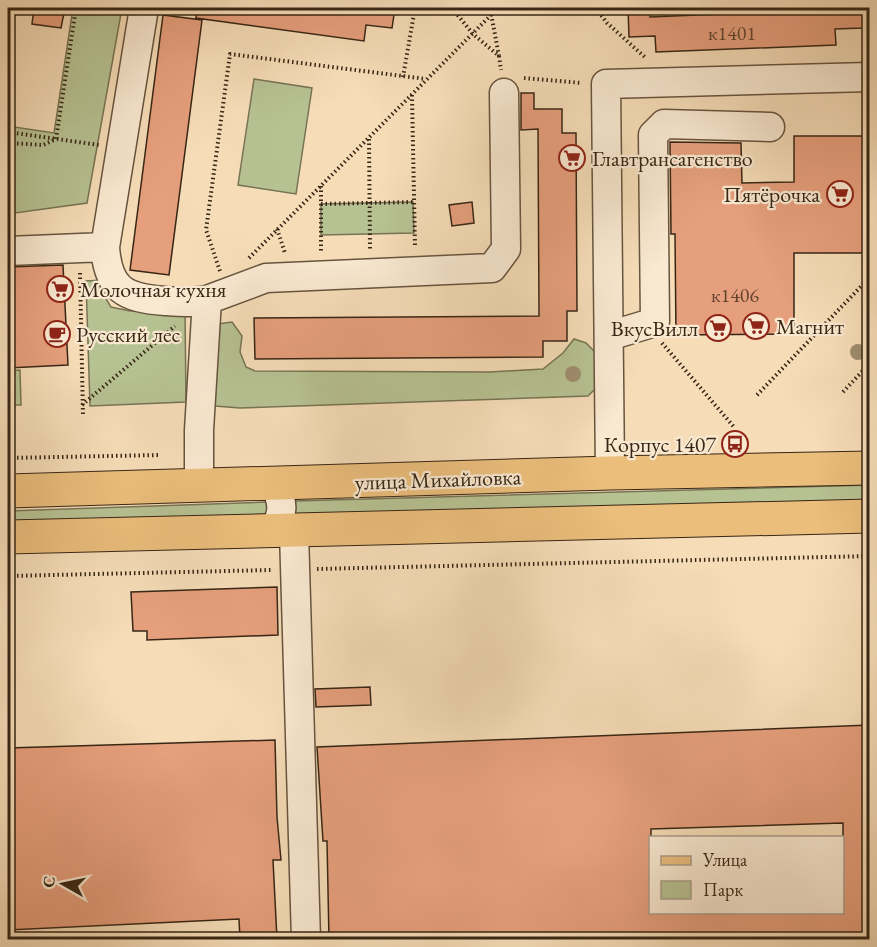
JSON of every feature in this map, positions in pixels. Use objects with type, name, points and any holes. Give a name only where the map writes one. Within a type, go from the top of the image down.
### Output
[{"type":"main road","name":"улица Михайловка","points":[[8,491],[610,473],[870,468]]},
{"type":"main road","points":[[8,537],[870,516]]},
{"type":"street","points":[[92,248],[120,149],[144,8]]},
{"type":"street","points":[[610,473],[606,84],[870,77]]},
{"type":"street","points":[[8,251],[92,248],[106,263],[117,287],[137,299],[194,303],[266,278],[492,268],[506,249],[503,84]]},
{"type":"street","points":[[609,336],[655,322],[653,135],[664,124],[770,127]]},
{"type":"street","points":[[199,485],[199,430],[207,300]]},
{"type":"street","points":[[274,484],[282,499],[283,532],[294,570],[306,939]]},
{"type":"path","points":[[56,139],[76,8]]},
{"type":"path","points":[[404,76],[415,8]]},
{"type":"path","points":[[452,8],[473,34],[498,56]]},
{"type":"path","points":[[490,8],[503,84],[606,84]]},
{"type":"path","points":[[247,259],[498,8]]},
{"type":"path","points":[[596,8],[607,23],[672,82]]},
{"type":"path","points":[[82,405],[207,300],[224,282],[206,230],[230,54],[427,80]]},
{"type":"path","points":[[412,95],[416,272]]},
{"type":"path","points":[[8,132],[120,149]]},
{"type":"path","points":[[369,138],[370,273]]},
{"type":"path","points":[[8,143],[43,145],[56,139]]},
{"type":"path","points":[[321,186],[321,276]]},
{"type":"path","points":[[321,204],[413,202]]},
{"type":"path","points":[[83,416],[92,248]]},
{"type":"path","points":[[757,394],[870,277]]},
{"type":"path","points":[[655,322],[659,340],[734,427]]},
{"type":"path","points":[[843,392],[870,363]]},
{"type":"path","points":[[8,458],[160,455]]},
{"type":"path","points":[[8,576],[870,556]]},
{"type":"green space","points":[[73,8],[122,8],[87,203],[8,214],[8,126],[54,133]]},
{"type":"green space","points":[[254,79],[312,88],[296,194],[238,185]]},
{"type":"green space","points":[[413,202],[414,233],[321,235],[321,204]]},
{"type":"green space","points":[[103,280],[103,294],[111,307],[130,311],[185,310],[186,402],[90,406],[86,281]]},
{"type":"green space","points":[[232,322],[242,336],[240,352],[246,367],[255,371],[490,372],[543,369],[563,353],[574,339],[586,343],[597,354],[596,388],[588,396],[240,408],[215,406],[209,398],[218,324]]},
{"type":"green space","points":[[20,370],[21,405],[8,405],[8,371]]},
{"type":"green space","points":[[870,485],[869,501],[295,515],[294,501]]},
{"type":"green space","points":[[267,502],[269,516],[8,524],[8,511]]},
{"type":"building","points":[[34,8],[65,8],[61,28],[32,24]]},
{"type":"building","points":[[196,8],[395,8],[392,28],[366,25],[364,41],[196,18]]},
{"type":"building","points":[[628,8],[649,8],[650,17],[862,8],[863,28],[835,29],[836,45],[656,52],[655,36],[629,37]]},
{"type":"building","points":[[163,15],[202,20],[169,275],[130,270]]},
{"type":"building","points":[[521,93],[534,93],[534,109],[562,109],[562,133],[576,133],[577,311],[567,311],[567,341],[543,341],[543,357],[255,359],[254,318],[539,316],[538,129],[521,130]]},
{"type":"building","points":[[794,136],[870,136],[870,253],[794,253],[794,334],[676,335],[675,234],[671,234],[670,142],[741,143],[742,183],[794,182]]},
{"type":"building","points":[[472,202],[474,223],[452,226],[449,205]]},
{"type":"building","points":[[63,265],[68,365],[8,368],[8,267]]},
{"type":"building","points":[[277,587],[278,635],[147,640],[147,631],[133,631],[131,592]]},
{"type":"building","points":[[370,687],[371,705],[316,707],[315,689]]},
{"type":"building","points":[[870,725],[870,933],[844,939],[329,939],[327,841],[323,841],[317,747]]},
{"type":"building","points":[[275,740],[277,817],[281,860],[273,860],[277,939],[240,939],[239,919],[8,930],[8,748]]},
{"type":"place","name":"Главтрансагенство","points":[[572,158]]},
{"type":"place","name":"Пятёрочка","points":[[840,194]]},
{"type":"place","name":"Молочная кухня","points":[[60,289]]},
{"type":"place","name":"Магнит","points":[[756,326]]},
{"type":"place","name":"ВкусВилл","points":[[718,328]]},
{"type":"place","name":"Русский лес","points":[[57,334]]},
{"type":"place","name":"Корпус 1407","points":[[735,444]]}]
